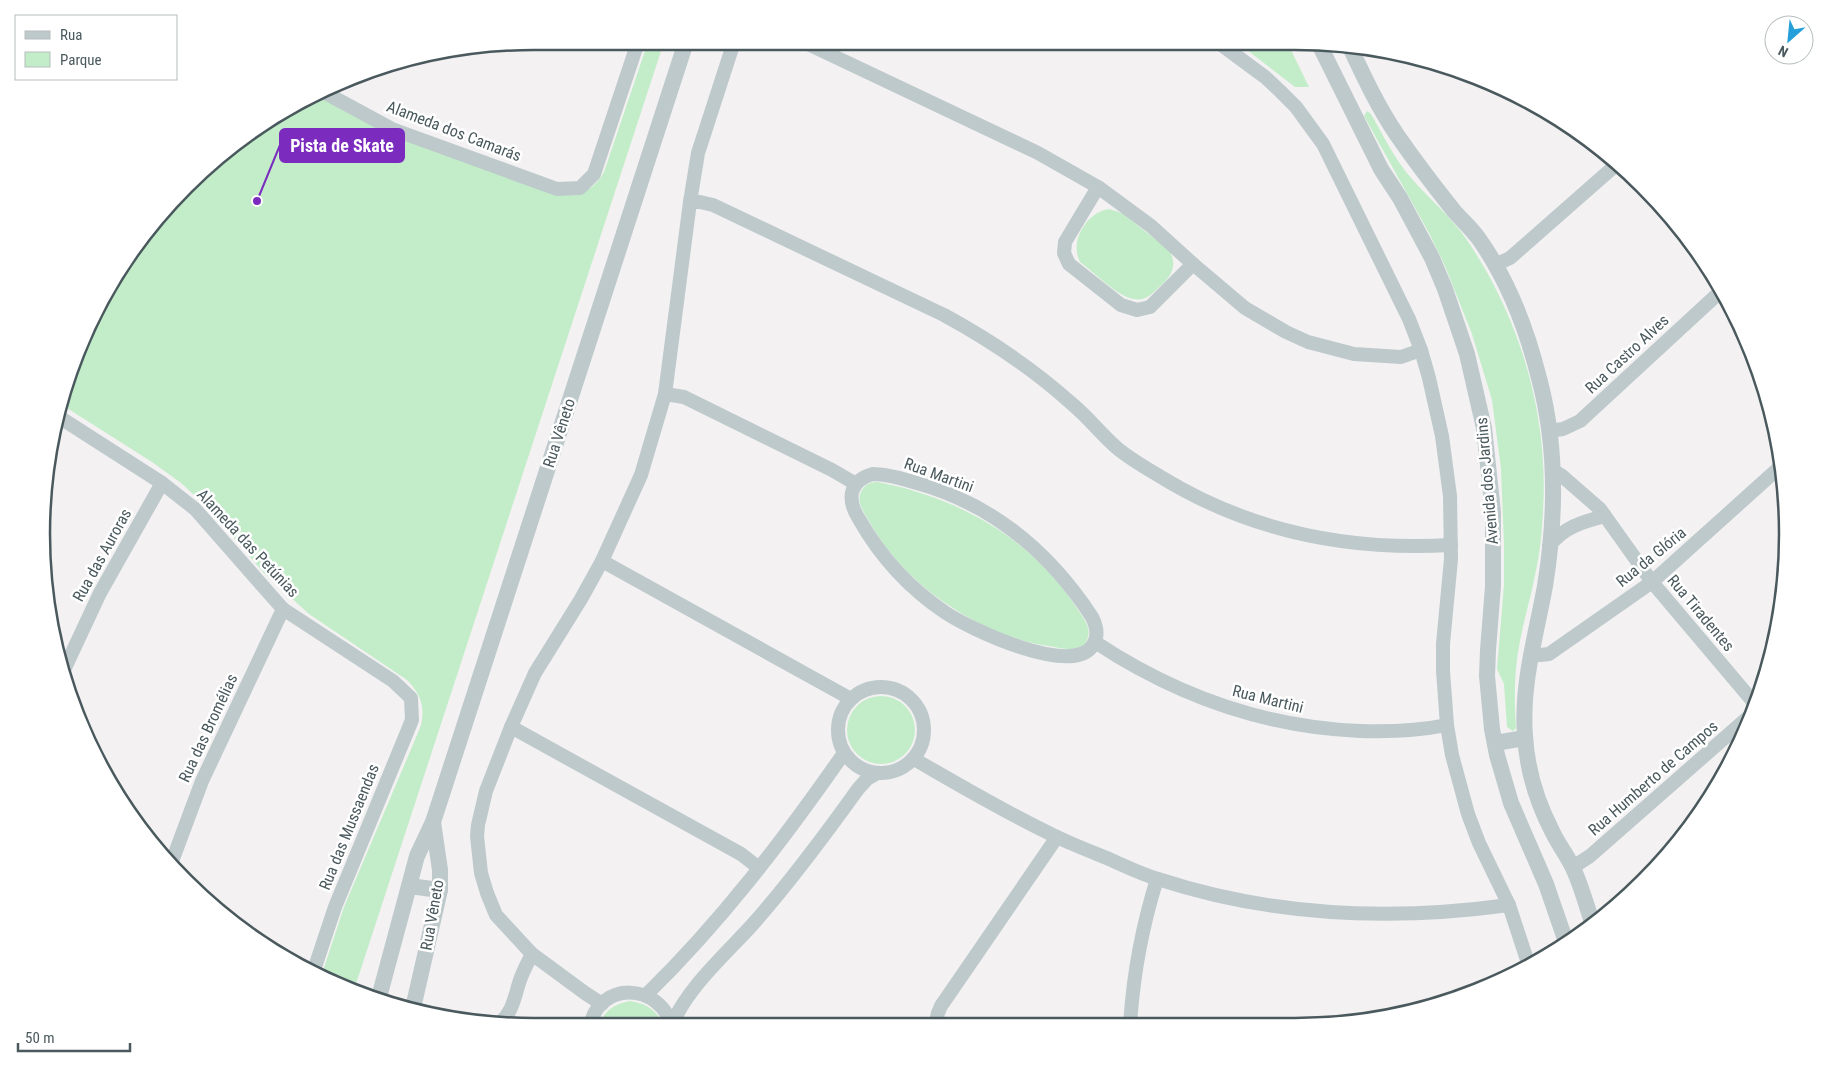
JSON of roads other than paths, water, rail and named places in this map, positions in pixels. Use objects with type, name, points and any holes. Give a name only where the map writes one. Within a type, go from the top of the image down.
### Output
[{"type":"street","name":"Alameda dos Camarás","points":[[330,95],[392,129],[557,189],[580,188],[594,174],[635,50]]},
{"type":"street","name":"Rua Vêneto","points":[[380,993],[417,856],[433,822],[682,50]]},
{"type":"street","points":[[602,1004],[584,993],[532,954],[496,915],[482,878],[477,836],[480,813],[486,791],[511,727],[535,673],[602,561],[641,475],[665,394],[698,153],[731,50]]},
{"type":"street","points":[[821,50],[1038,153],[1098,187],[1151,226],[1192,264],[1245,308],[1279,329],[1308,342],[1331,349],[1377,357],[1401,357],[1421,350]]},
{"type":"street","points":[[1228,50],[1265,77],[1280,91],[1296,107],[1319,138],[1409,320],[1421,350],[1430,378],[1442,436],[1450,496],[1451,545],[1443,644],[1447,725],[1459,785],[1468,814],[1479,843],[1509,905],[1527,959]]},
{"type":"street","name":"Avenida dos Jardins","points":[[1322,51],[1381,169],[1400,198],[1432,258],[1457,322],[1476,387],[1485,437],[1493,512],[1493,586],[1488,676],[1489,703],[1495,743],[1503,779],[1511,803],[1546,884],[1564,936]]},
{"type":"street","points":[[1353,54],[1375,99],[1417,163],[1436,189],[1479,238],[1495,265],[1522,322],[1532,351],[1542,388],[1549,431],[1552,470],[1549,546],[1544,591],[1531,654],[1525,700],[1525,738],[1530,767],[1542,809],[1561,849],[1573,867],[1590,918]]},
{"type":"street","points":[[1351,107],[1375,99]]},
{"type":"street","points":[[1495,265],[1510,258],[1613,169]]},
{"type":"street","points":[[1098,187],[1065,242],[1064,253],[1069,264],[1121,305],[1137,310],[1150,307],[1192,264]]},
{"type":"street","points":[[690,202],[713,205],[972,330],[1026,365],[1050,384],[1117,448],[1172,484],[1202,500],[1264,524],[1326,539],[1389,546],[1451,545]]},
{"type":"street","name":"Rua Castro Alves","points":[[1549,431],[1563,429],[1580,422],[1716,296]]},
{"type":"street","points":[[665,394],[684,397],[832,470],[856,484],[852,491],[852,506],[879,551],[910,585],[946,613],[991,637],[1041,653],[1072,658],[1091,649],[1095,642]]},
{"type":"street","name":"Alameda das Petúnias","points":[[64,420],[162,483],[195,509],[283,609],[393,681],[411,698]]},
{"type":"street","name":"Rua Tiradentes","points":[[1552,470],[1561,475],[1600,509],[1652,582],[1750,698]]},
{"type":"street","name":"Rua da Glória","points":[[1531,654],[1549,654],[1652,582],[1775,471]]},
{"type":"street","name":"Rua Martini","points":[[856,484],[866,476],[873,474],[910,481],[947,493],[1008,527],[1046,559],[1078,596],[1096,624],[1098,633],[1095,642],[1139,669],[1185,692],[1238,711],[1277,721],[1317,728],[1374,732],[1420,731],[1447,725]]},
{"type":"street","name":"Rua das Auroras","points":[[67,663],[100,593],[162,483]]},
{"type":"street","points":[[1549,546],[1568,528],[1605,516]]},
{"type":"street","points":[[602,561],[851,699]]},
{"type":"street","name":"Rua das Bromélias","points":[[174,857],[202,781],[283,609]]},
{"type":"street","points":[[884,687],[896,690],[908,697],[918,707],[924,720],[925,734],[921,747],[914,759],[903,768],[890,773],[876,774],[863,770],[852,763],[844,754],[837,730],[839,718],[851,699],[866,690],[884,687]]},
{"type":"street","name":"Rua das Mussaendas","points":[[315,966],[335,907],[412,720],[411,698]]},
{"type":"street","name":"Rua Humberto de Campos","points":[[1573,867],[1590,856],[1740,723]]},
{"type":"street","points":[[511,727],[741,854],[759,868]]},
{"type":"street","points":[[1495,743],[1525,738]]},
{"type":"street","points":[[646,995],[690,950],[759,868],[844,754]]},
{"type":"street","points":[[914,759],[1057,837],[1156,879],[1192,889],[1264,904],[1337,913],[1440,913],[1509,905]]},
{"type":"street","points":[[675,1018],[693,989],[754,923],[809,856],[858,789],[867,779],[876,774]]},
{"type":"street","name":"Rua Vêneto","points":[[414,1003],[440,890],[440,870],[433,822]]},
{"type":"street","points":[[937,1018],[941,1006],[1057,837]]},
{"type":"street","points":[[1131,1018],[1139,946],[1156,879]]},
{"type":"street","points":[[409,886],[440,890]]},
{"type":"street","points":[[505,1017],[512,1006],[519,982],[532,954]]},
{"type":"street","points":[[592,1018],[594,1013],[611,997],[622,993],[634,992],[646,995],[658,1002],[669,1018]]},
{"type":"place","name":"Pista de Skate","points":[[257,201]]}]
